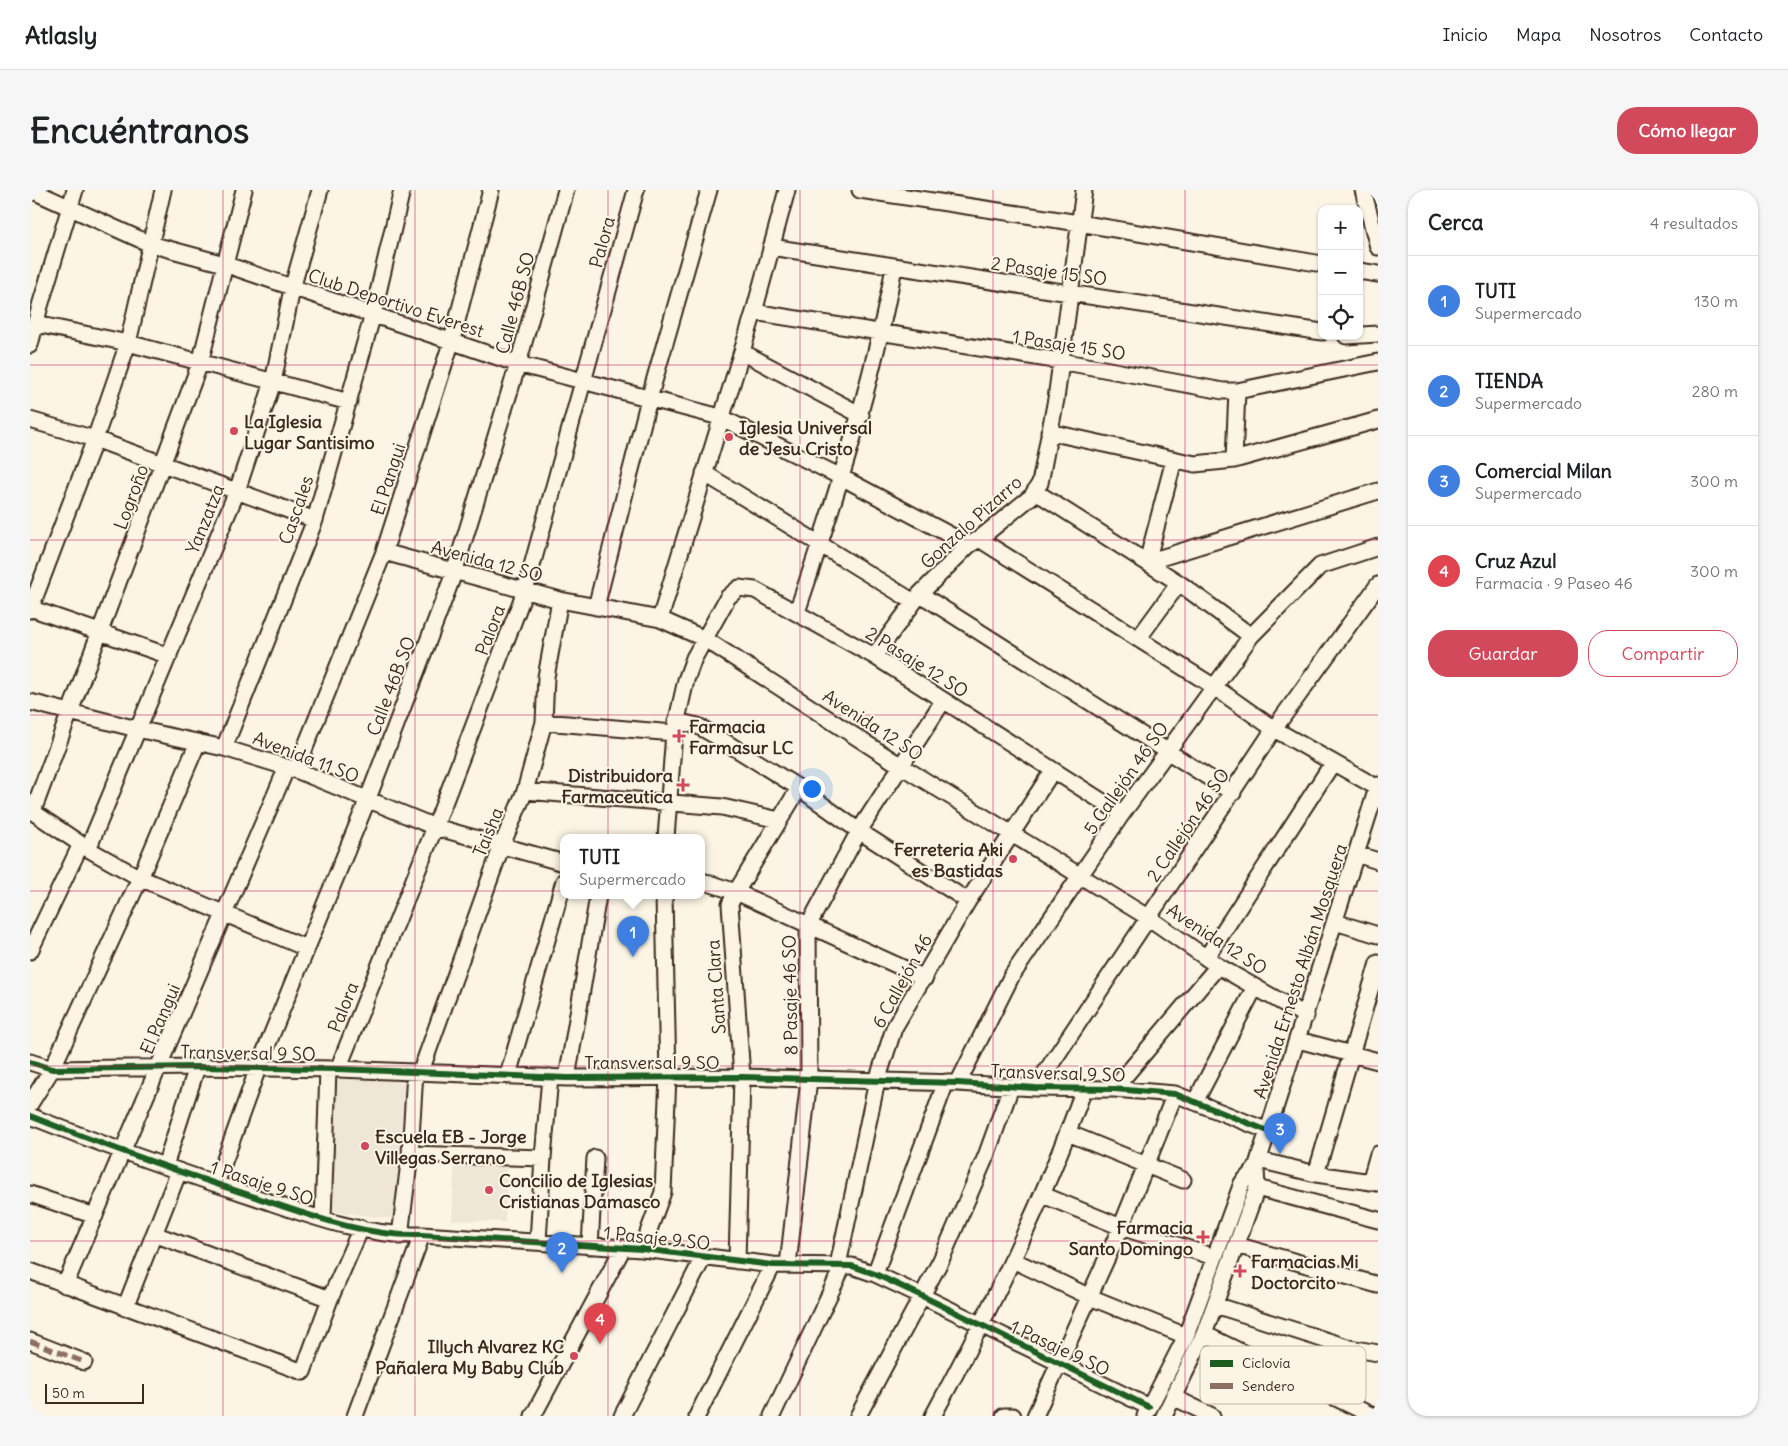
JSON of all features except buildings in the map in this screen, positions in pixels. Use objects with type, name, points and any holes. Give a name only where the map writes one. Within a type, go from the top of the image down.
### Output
[{"type":"street","name":"Club Deportivo Everest","points":[[30,190],[150,244],[224,264],[292,289],[452,340],[518,364],[720,418],[974,542],[1138,639],[1213,686],[1274,729],[1332,764],[1378,787]]},
{"type":"street","points":[[30,345],[36,324],[35,304],[75,190]]},
{"type":"street","points":[[164,190],[128,344],[95,439],[30,608],[169,656]]},
{"type":"street","name":"Logroño","points":[[31,811],[102,632],[200,363],[244,190]]},
{"type":"street","name":"Yanzatza","points":[[30,951],[84,846],[137,729],[237,491],[273,382],[292,289],[320,190]]},
{"type":"street","name":"Cascales","points":[[224,748],[315,520],[373,314],[402,190]]},
{"type":"street","name":"El Pangui","points":[[65,1285],[384,552],[452,340],[491,190]]},
{"type":"street","name":"Calle 46B SO","points":[[216,1184],[258,1068],[367,801],[454,573],[518,364],[566,190]]},
{"type":"street","name":"Palora","points":[[323,1219],[333,1069],[436,827],[525,591],[636,190]]},
{"type":"street","points":[[596,607],[650,399],[709,190]]},
{"type":"street","points":[[660,618],[754,312],[787,190]]},
{"type":"street","points":[[860,190],[1079,222],[1318,263]]},
{"type":"street","name":"Gonzalo Pizarro","points":[[874,656],[917,598],[974,542],[1036,492],[1050,432],[1084,190]]},
{"type":"street","points":[[1363,190],[1378,247]]},
{"type":"street","name":"2 Pasaje 15 SO","points":[[771,247],[1318,331]]},
{"type":"street","points":[[797,612],[861,415],[882,333],[894,267]]},
{"type":"street","points":[[1363,272],[1378,274]]},
{"type":"street","name":"1 Pasaje 15 SO","points":[[754,312],[1060,361],[1223,391],[1237,391],[1378,362]]},
{"type":"street","points":[[36,324],[128,344],[349,402]]},
{"type":"street","points":[[1363,335],[1378,334]]},
{"type":"street","points":[[742,352],[861,415]]},
{"type":"street","points":[[1234,460],[1237,391]]},
{"type":"street","points":[[30,420],[95,439],[315,520]]},
{"type":"street","points":[[1050,432],[1195,464],[1234,460],[1378,420]]},
{"type":"street","points":[[1147,562],[1174,460]]},
{"type":"street","points":[[704,473],[819,545],[917,598],[1168,750],[1233,793]]},
{"type":"street","points":[[1147,562],[1378,491]]},
{"type":"street","points":[[1036,492],[1179,583],[1251,636]]},
{"type":"street","name":"5 Callejón 46 SO","points":[[875,1274],[952,1082],[1011,977],[1122,814],[1251,636],[1320,566],[1378,546]]},
{"type":"street","name":"Avenida 12 SO","points":[[384,552],[454,573],[560,600],[660,618],[705,639],[902,766],[1149,918],[1212,962],[1306,1016]]},
{"type":"street","points":[[1138,639],[1179,583]]},
{"type":"street","name":"2 Callejón 46 SO","points":[[1035,1088],[1274,729],[1378,585]]},
{"type":"street","name":"2 Pasaje 12 SO","points":[[666,834],[675,727],[686,680],[705,639],[728,597],[739,588],[755,590],[874,656],[1122,814]]},
{"type":"street","name":"Taisha","points":[[400,1236],[418,1071],[502,845],[525,791],[544,722],[546,677],[560,600]]},
{"type":"street","name":"8 Pasaje 46 SO","points":[[781,1265],[809,1079],[808,926],[859,830],[943,701]]},
{"type":"street","name":"Avenida 11 SO","points":[[30,702],[137,729],[224,748],[291,769],[436,827],[560,862]]},
{"type":"street","points":[[544,722],[675,727],[698,726],[799,788],[859,830],[968,901]]},
{"type":"street","points":[[30,1104],[52,1069],[140,878],[198,742]]},
{"type":"street","points":[[1114,1089],[1212,962],[1332,764]]},
{"type":"street","name":"6 Callejón 46","points":[[840,1265],[877,1081],[894,1028],[926,978],[968,901],[1010,833],[1053,770]]},
{"type":"street","name":"Avenida Ernesto Albán Mosquera","points":[[1164,1416],[1204,1334],[1257,1188],[1258,1164],[1378,787]]},
{"type":"street","name":"Santa Clara","points":[[737,1261],[742,1077],[730,911],[736,892],[799,788]]},
{"type":"street","points":[[525,791],[722,807],[779,820]]},
{"type":"street","points":[[31,811],[84,846],[140,878],[306,948]]},
{"type":"street","points":[[1356,854],[1378,861]]},
{"type":"street","points":[[705,882],[736,892],[926,978]]},
{"type":"street","points":[[508,1075],[560,895]]},
{"type":"street","points":[[567,1078],[597,899]]},
{"type":"street","points":[[642,1249],[663,1192],[668,1076],[664,899]]},
{"type":"street","points":[[1335,922],[1378,935]]},
{"type":"street","points":[[1316,1174],[1378,963]]},
{"type":"street","points":[[1195,1102],[1255,987]]},
{"type":"street","points":[[1298,1040],[1378,1061]]},
{"type":"street","name":"Transversal 9 SO","points":[[30,1062],[52,1069],[197,1066],[418,1071],[567,1078],[668,1076],[952,1082],[1011,1087],[1114,1089],[1175,1094],[1268,1131]]},
{"type":"street","points":[[125,1308],[154,1234],[197,1066]]},
{"type":"street","points":[[538,1242],[542,1158],[550,1077]]},
{"type":"street","points":[[858,1416],[920,1296],[941,1260],[986,1156],[1011,1087]]},
{"type":"street","points":[[933,1416],[981,1327],[1013,1260],[1043,1195],[1084,1089]]},
{"type":"street","points":[[1035,1416],[1121,1226],[1175,1094]]},
{"type":"street","name":"1 Pasaje 9 SO","points":[[30,1116],[122,1153],[323,1219],[400,1236],[422,1235],[642,1249],[704,1258],[781,1265],[852,1266],[875,1274],[981,1327],[1059,1363],[1147,1412]]},
{"type":"street","points":[[1068,1133],[1183,1180]]},
{"type":"street","points":[[410,1154],[542,1158]]},
{"type":"street","points":[[1258,1164],[1374,1182],[1378,1154]]},
{"type":"street","points":[[590,1246],[595,1158]]},
{"type":"street","name":"Avenida Ernesto Albán Mosquera","points":[[1147,1412],[1186,1336],[1242,1183],[1258,1164]]},
{"type":"street","points":[[1257,1188],[1378,1220]]},
{"type":"street","points":[[30,1194],[95,1216]]},
{"type":"street","points":[[1043,1195],[1121,1226],[1214,1257]]},
{"type":"street","points":[[30,1271],[125,1308],[303,1372],[330,1299],[361,1228]]},
{"type":"street","points":[[154,1234],[330,1299]]},
{"type":"street","points":[[355,1416],[422,1235]]},
{"type":"street","points":[[1236,1245],[1378,1285]]},
{"type":"street","points":[[533,1416],[623,1248]]},
{"type":"street","points":[[622,1416],[704,1258]]},
{"type":"street","points":[[1013,1260],[1090,1297],[1186,1336]]},
{"type":"street","points":[[697,1416],[781,1265]]},
{"type":"street","points":[[772,1416],[840,1265]]},
{"type":"street","points":[[1215,1305],[1344,1346]]},
{"type":"street","points":[[1204,1334],[1229,1346]]},
{"type":"street","points":[[30,1341],[84,1362]]},
{"type":"street","points":[[1173,1397],[1212,1416]]},
{"type":"street","points":[[1349,1404],[1374,1416]]},
{"type":"shaded area","name":"Escuela EB - Jorge Villegas Serrano","points":[[331,1076],[405,1081],[394,1219],[330,1211]]},
{"type":"shaded area","points":[[455,1159],[507,1161],[505,1222],[452,1220]]},
{"type":"marked path","points":[[30,1341],[84,1362]]},
{"type":"cycle path","points":[[30,1062],[52,1069],[197,1067],[338,1069],[567,1078],[742,1077],[958,1083],[1035,1088],[1114,1089],[1175,1094],[1268,1131]]},
{"type":"cycle path","points":[[30,1116],[140,1158],[293,1210],[357,1228],[400,1235],[642,1249],[773,1265],[852,1266],[875,1274],[920,1295],[1149,1407]]},
{"type":"place","name":"La Iglesia Lugar Santisimo","points":[[234,431]]},
{"type":"place","name":"Iglesia Universal de Jesu Cristo","points":[[729,437]]},
{"type":"place","name":"Farmacia Farmasur LC","points":[[679,736]]},
{"type":"place","name":"Distribuidora Farmaceutica","points":[[683,785]]},
{"type":"place","name":"Ferreteria Aki es Bastidas","points":[[1013,859]]},
{"type":"place","name":"TUTI","points":[[633,957]]},
{"type":"place","name":"Escuela EB - Jorge Villegas Serrano","points":[[365,1146]]},
{"type":"place","name":"Comercial Milan","points":[[1280,1154]]},
{"type":"place","name":"Concilio de Iglesias Cristianas Damasco","points":[[489,1190]]},
{"type":"place","name":"Farmacia Santo Domingo","points":[[1203,1237]]},
{"type":"place","name":"Farmacias Mi Doctorcito","points":[[1240,1271]]},
{"type":"place","name":"TIENDA","points":[[562,1273]]},
{"type":"place","name":"Cruz Azul","points":[[600,1344]]},
{"type":"place","name":"Illych Alvarez KC Pañalera My Baby Club","points":[[574,1356]]}]
